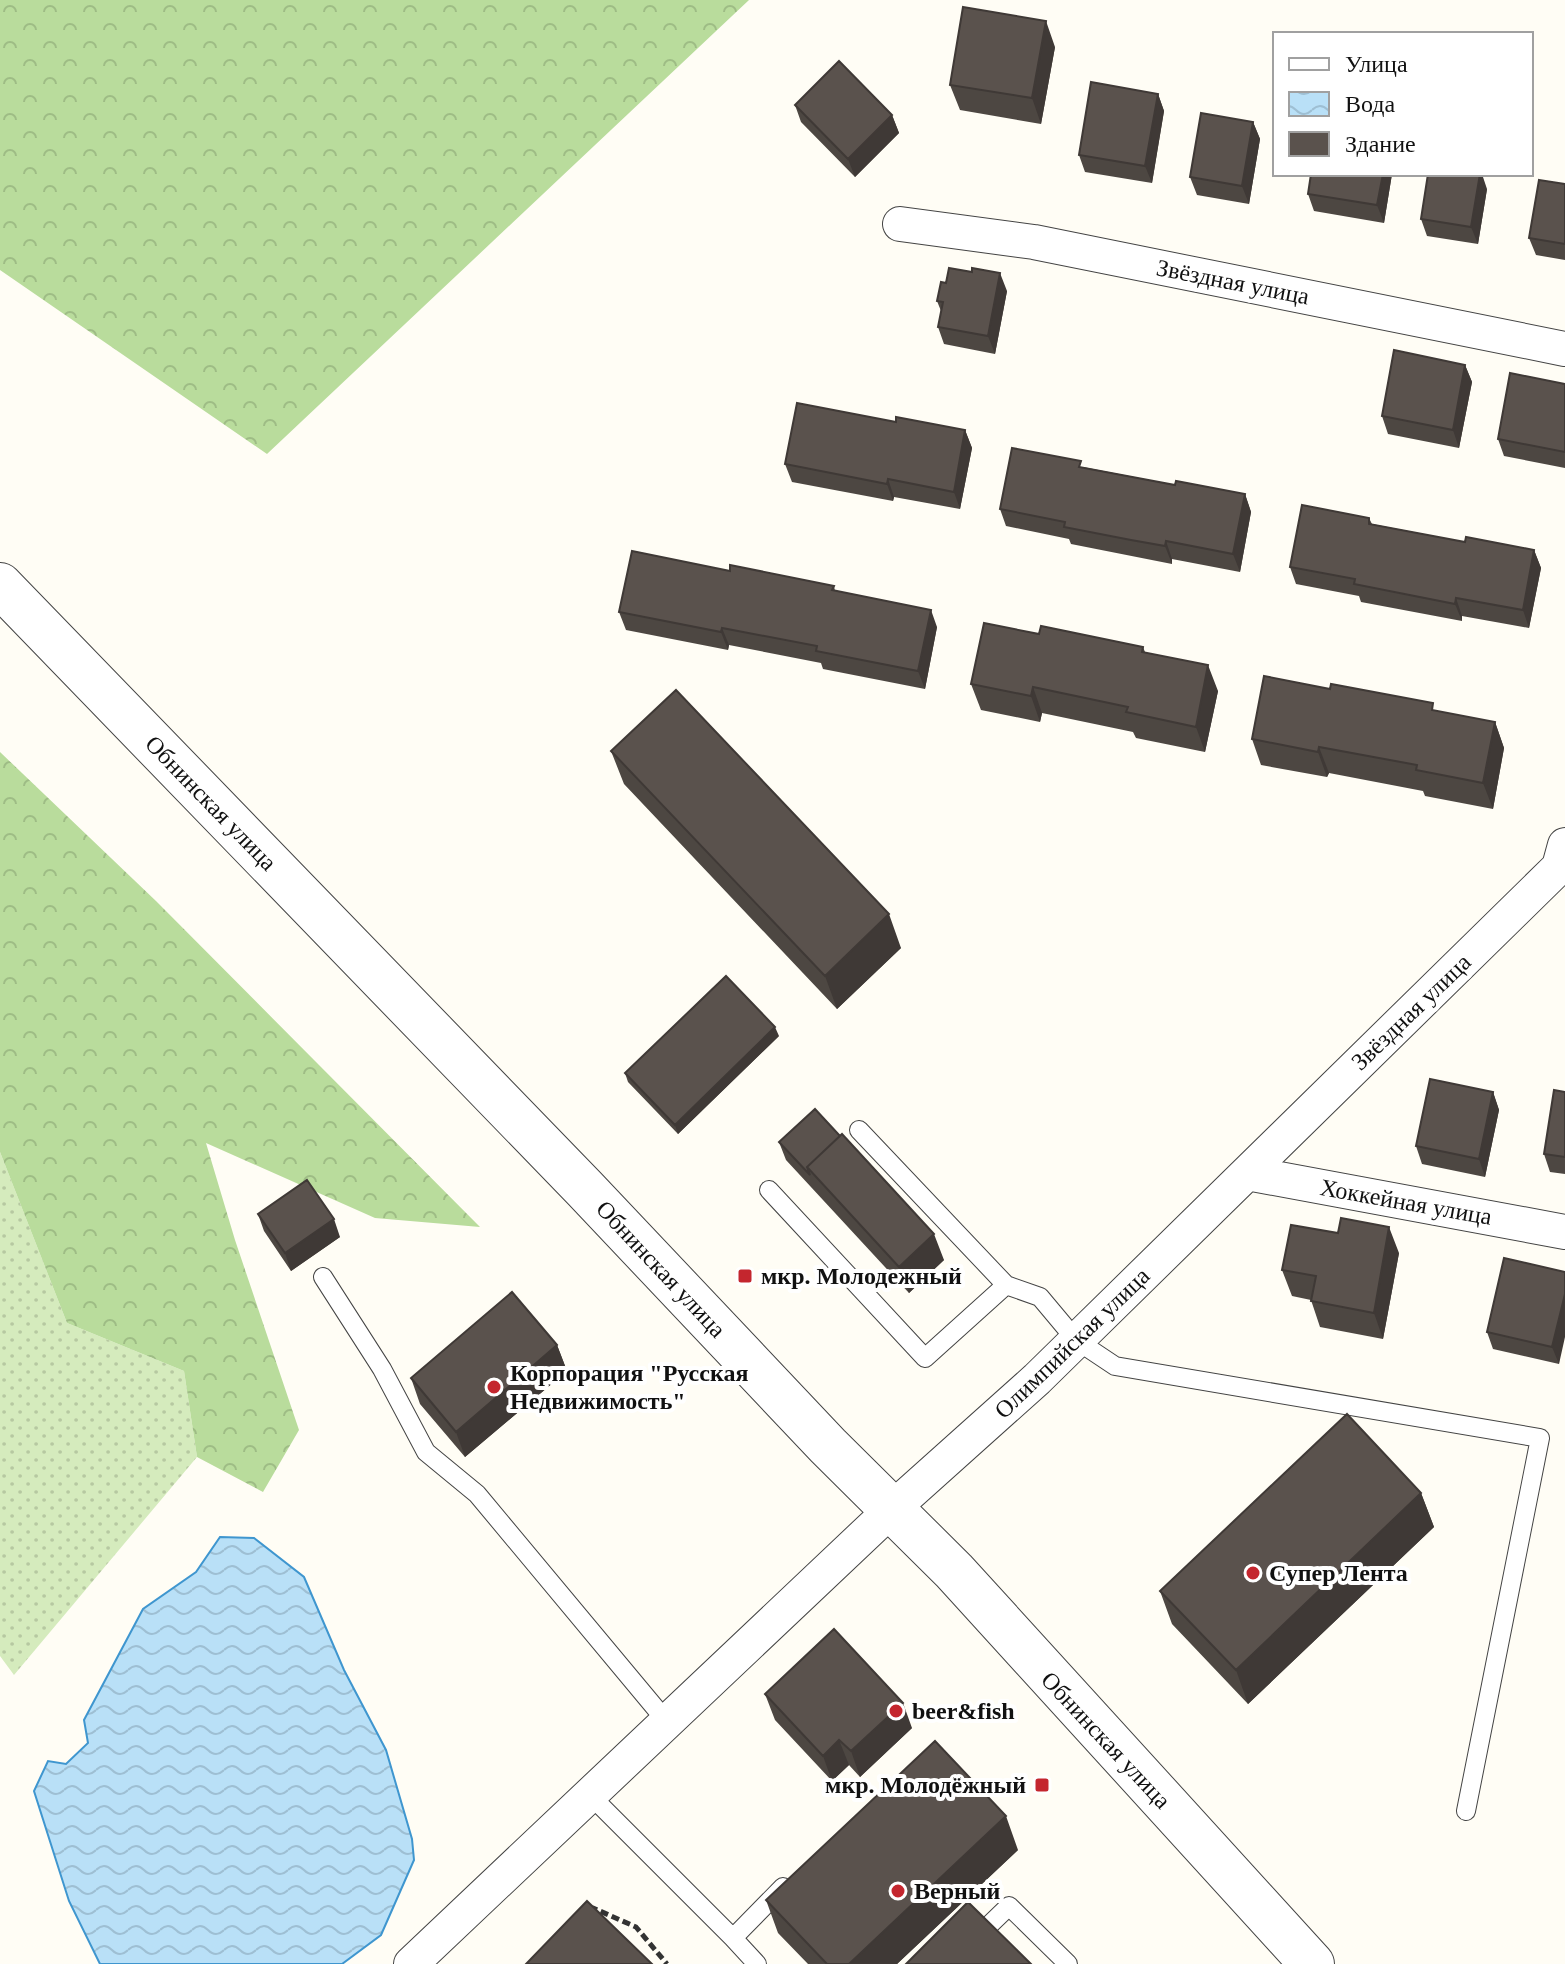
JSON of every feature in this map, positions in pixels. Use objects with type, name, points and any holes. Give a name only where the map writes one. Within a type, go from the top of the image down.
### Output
[{"type":"street","name":"Звёздная улица","points":[[900,224],[1034,242],[1565,349]]},
{"type":"street","name":"Обнинская улица","points":[[0,585],[585,1189],[828,1446],[954,1571],[1312,1964]]},
{"type":"street","name":"Звёздная улица","points":[[1247,1173],[1559,867],[1565,845]]},
{"type":"street","name":"Олимпийская улица","points":[[423,1959],[590,1795],[893,1508],[1037,1379],[1247,1173]]},
{"type":"street","name":"Хоккейная улица","points":[[1247,1173],[1565,1232]]},
{"type":"lane","points":[[859,1130],[1006,1285],[1040,1297],[1076,1340],[1115,1366],[1540,1438],[1466,1811]]},
{"type":"lane","points":[[769,1190],[925,1358],[1006,1285]]},
{"type":"lane","points":[[323,1277],[382,1369],[426,1452],[477,1494],[667,1722]]},
{"type":"lane","points":[[590,1795],[757,1964]]},
{"type":"lane","points":[[733,1938],[800,1872]]},
{"type":"lane","points":[[949,1964],[1009,1906],[1068,1964]]},
{"type":"path","points":[[582,1917],[593,1908],[636,1927],[667,1964]]},
{"type":"green space","points":[[0,0],[749,0],[267,454],[0,270]]},
{"type":"green space","points":[[0,752],[156,901],[480,1227],[375,1218],[206,1143],[299,1430],[263,1492],[197,1457],[184,1371],[67,1323],[0,1152]]},
{"type":"green space","points":[[0,1152],[67,1323],[184,1371],[197,1457],[14,1675],[0,1656]]},
{"type":"water","points":[[220,1537],[254,1538],[304,1577],[344,1670],[386,1750],[412,1839],[414,1860],[381,1935],[342,1964],[100,1964],[69,1901],[34,1791],[48,1761],[66,1764],[88,1743],[84,1720],[143,1609],[196,1572]]},
{"type":"building","points":[[963,7],[1046,21],[1032,98],[950,85]]},
{"type":"building","points":[[839,61],[892,115],[848,159],[795,105]]},
{"type":"building","points":[[1091,82],[1158,94],[1145,166],[1079,155]]},
{"type":"building","points":[[1201,113],[1253,122],[1242,186],[1190,177]]},
{"type":"building","points":[[1311,176],[1383,176],[1377,205],[1308,194]]},
{"type":"building","points":[[1428,176],[1480,176],[1471,227],[1421,219]]},
{"type":"building","points":[[1539,180],[1565,184],[1565,244],[1529,238]]},
{"type":"building","points":[[949,268],[1000,273],[988,336],[938,327],[943,302],[937,301],[941,282],[946,283]]},
{"type":"building","points":[[1394,350],[1465,365],[1453,430],[1382,416]]},
{"type":"building","points":[[1510,373],[1565,384],[1565,452],[1498,439]]},
{"type":"building","points":[[797,403],[896,422],[896,417],[965,430],[954,492],[888,479],[887,484],[785,464]]},
{"type":"building","points":[[1012,448],[1081,461],[1079,467],[1245,494],[1233,554],[1166,541],[1165,546],[1131,540],[1064,527],[1065,522],[1000,509]]},
{"type":"building","points":[[1302,505],[1369,518],[1369,524],[1465,542],[1466,537],[1534,550],[1523,610],[1456,598],[1455,604],[1354,584],[1355,579],[1290,567]]},
{"type":"building","points":[[632,551],[730,571],[730,565],[931,610],[918,671],[816,651],[817,646],[722,628],[721,632],[619,612]]},
{"type":"building","points":[[984,623],[1039,634],[1041,626],[1143,647],[1142,652],[1208,665],[1196,727],[1126,712],[1128,707],[1033,687],[1031,696],[971,684]]},
{"type":"building","points":[[1264,676],[1330,689],[1331,684],[1433,703],[1432,710],[1495,722],[1483,783],[1416,770],[1417,765],[1319,747],[1318,752],[1252,739]]},
{"type":"building","points":[[676,690],[889,914],[825,976],[611,751]]},
{"type":"building","points":[[726,976],[775,1027],[675,1125],[625,1073]]},
{"type":"building","points":[[1430,1079],[1493,1092],[1479,1159],[1416,1146]]},
{"type":"building","points":[[1554,1090],[1565,1092],[1565,1157],[1544,1154]]},
{"type":"building","points":[[815,1109],[840,1136],[807,1167],[810,1175],[779,1142]]},
{"type":"building","points":[[842,1134],[934,1234],[899,1267],[807,1167]]},
{"type":"building","points":[[307,1180],[334,1219],[285,1253],[258,1214]]},
{"type":"building","points":[[1341,1218],[1389,1227],[1374,1313],[1311,1301],[1316,1276],[1282,1270],[1291,1225],[1338,1233]]},
{"type":"building","points":[[1504,1258],[1565,1272],[1565,1294],[1552,1347],[1487,1332]]},
{"type":"building","points":[[512,1292],[557,1345],[456,1432],[411,1378]]},
{"type":"building","points":[[1347,1414],[1421,1493],[1236,1670],[1160,1591]]},
{"type":"building","points":[[834,1629],[903,1703],[851,1751],[839,1740],[823,1756],[765,1694]]},
{"type":"building","name":"Верный","points":[[935,1741],[1006,1816],[849,1964],[827,1964],[766,1900]]},
{"type":"building","points":[[587,1901],[652,1964],[526,1964]]},
{"type":"building","points":[[968,1902],[1031,1964],[906,1964]]},
{"type":"place","name":"мкр. Молодежный","points":[[745,1276]]},
{"type":"place","name":"Корпорация \"Русская Недвижимость\"","points":[[494,1387]]},
{"type":"place","name":"Супер Лента","points":[[1253,1573]]},
{"type":"place","name":"beer&fish","points":[[896,1711]]},
{"type":"place","name":"мкр. Молодёжный","points":[[1042,1785]]},
{"type":"place","name":"Верный","points":[[898,1891]]}]
